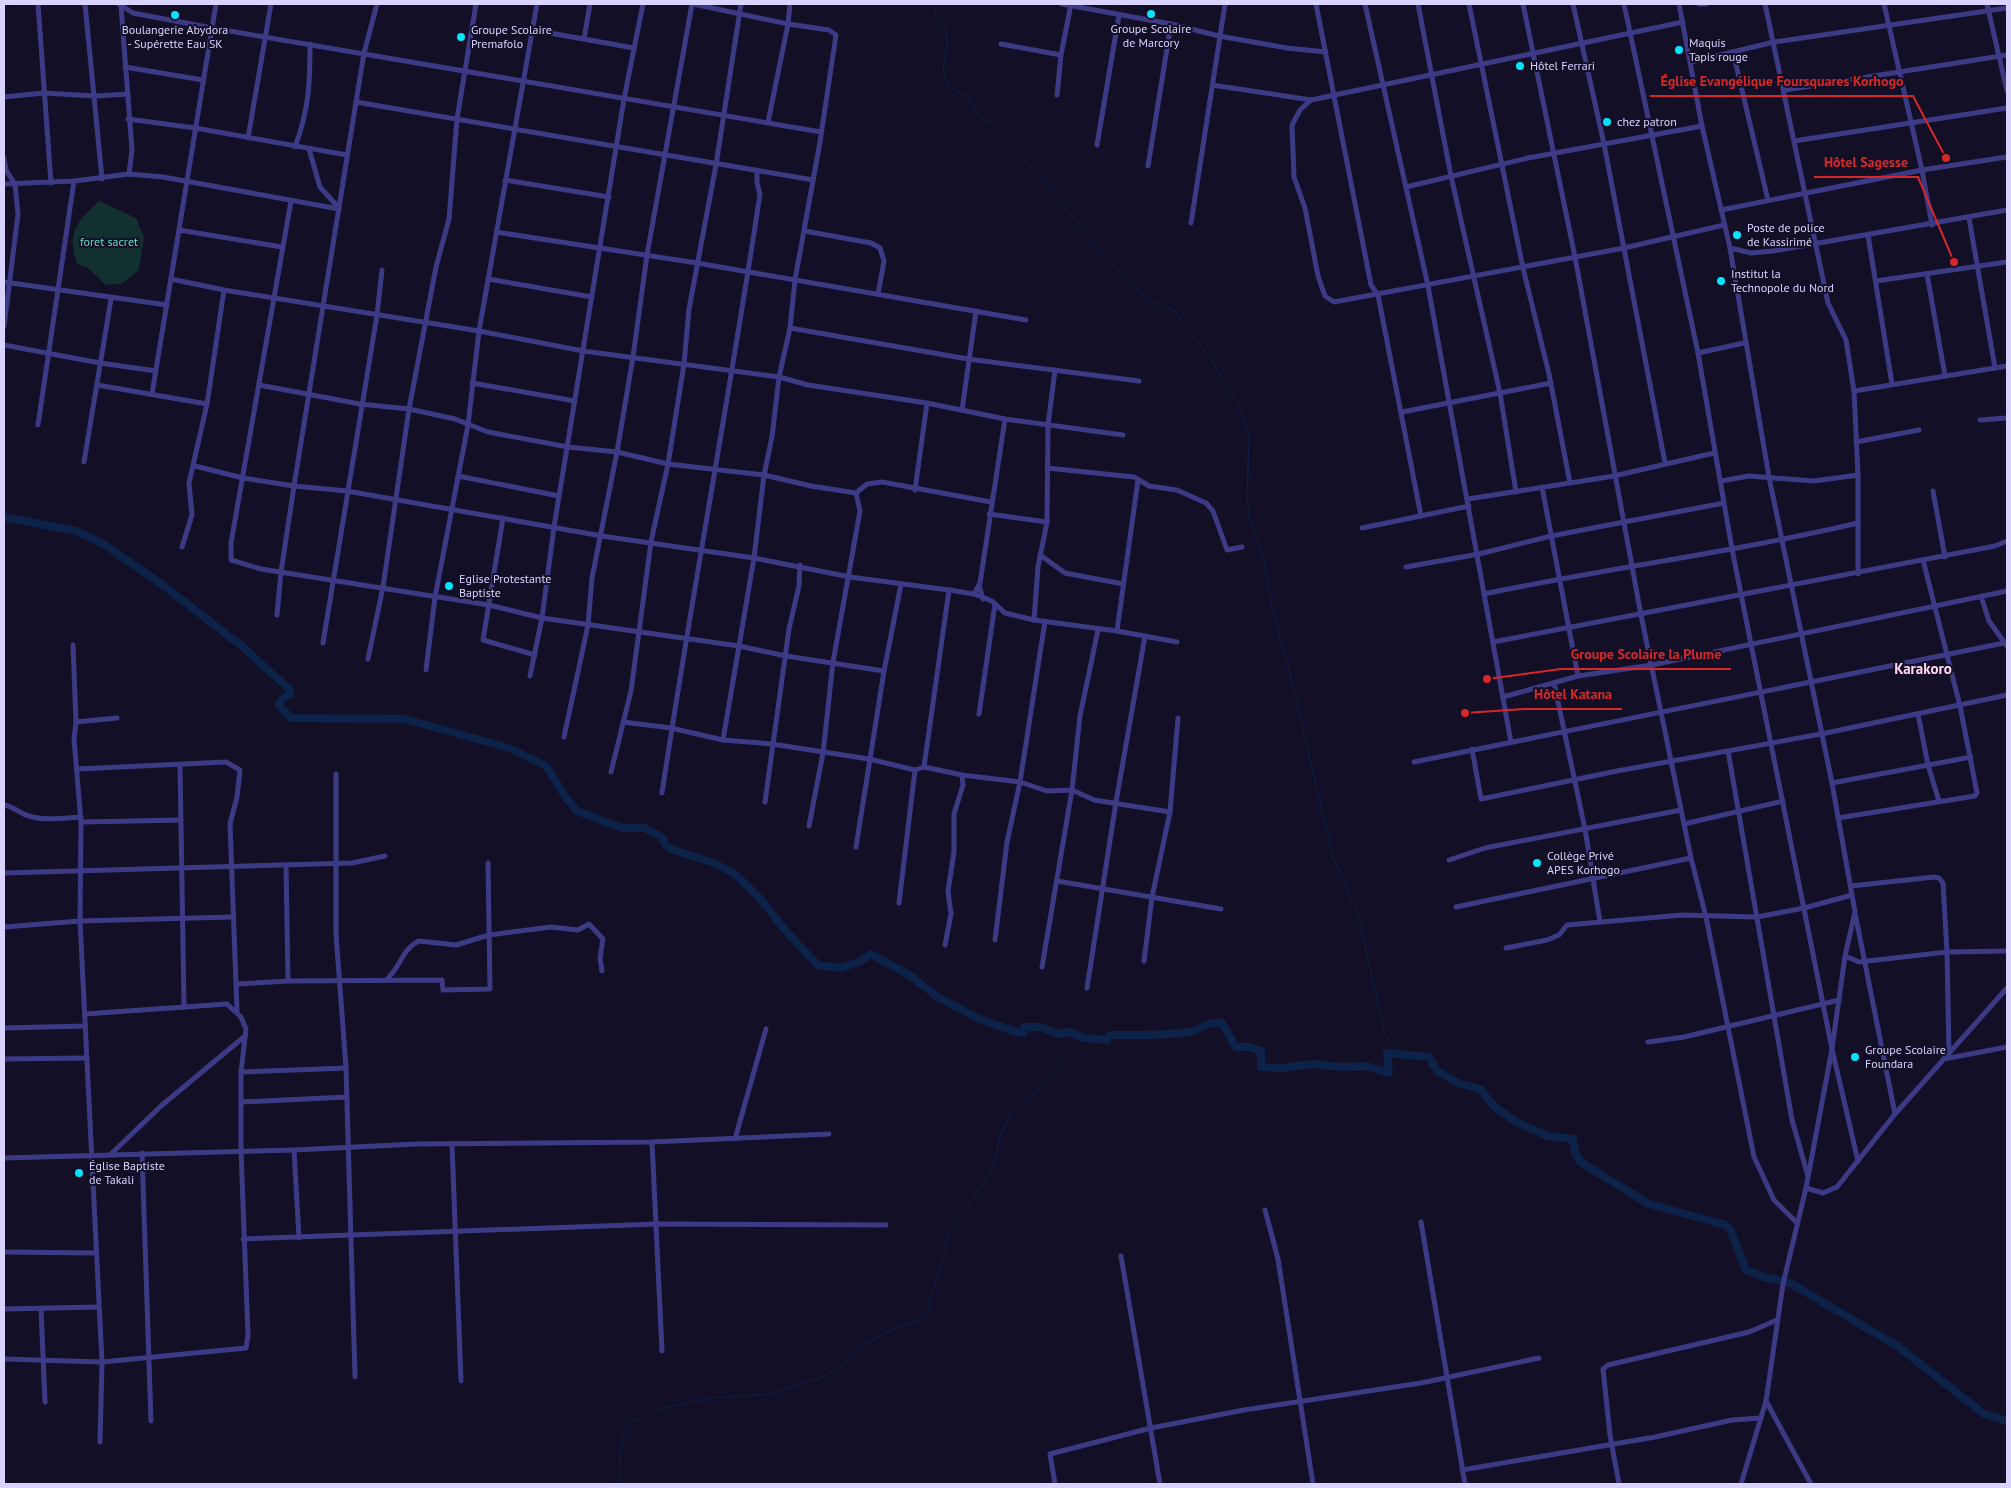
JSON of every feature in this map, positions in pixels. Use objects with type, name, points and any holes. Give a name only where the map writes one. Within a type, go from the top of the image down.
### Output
[{"type":"street","points":[[38,4],[51,183]]},
{"type":"street","points":[[85,4],[96,96],[102,179]]},
{"type":"street","points":[[120,4],[133,13],[212,28],[821,132]]},
{"type":"street","points":[[120,4],[132,150],[129,174]]},
{"type":"street","points":[[152,394],[216,4]]},
{"type":"street","points":[[248,138],[271,4]]},
{"type":"street","points":[[277,615],[281,572],[308,394],[324,306],[347,155],[364,53],[377,4]]},
{"type":"street","points":[[368,659],[384,587],[409,409],[448,218],[457,119],[476,4]]},
{"type":"street","points":[[426,670],[435,597],[468,425],[479,331],[504,180],[537,4]]},
{"type":"street","points":[[584,39],[590,4]]},
{"type":"street","points":[[530,676],[542,618],[554,527],[624,99],[643,4]]},
{"type":"street","points":[[564,737],[588,625],[592,578],[602,536],[617,452],[648,255],[693,4],[788,24],[830,30],[836,35],[805,231],[795,280],[790,328],[779,377],[754,558],[723,740]]},
{"type":"street","points":[[611,772],[631,691],[652,542],[668,464],[684,364],[689,309],[716,165],[741,4]]},
{"type":"street","points":[[768,122],[788,24],[790,4]]},
{"type":"street","points":[[1062,4],[1171,24],[1219,36],[1287,48],[1326,52]]},
{"type":"street","points":[[1191,223],[1225,4]]},
{"type":"street","points":[[1316,4],[1370,285],[1378,295],[1422,516]]},
{"type":"street","points":[[1365,4],[1428,286],[1511,742]]},
{"type":"street","points":[[1418,4],[1451,176],[1500,393],[1516,492]]},
{"type":"street","points":[[1469,4],[1523,268],[1551,383],[1570,483]]},
{"type":"street","points":[[1523,4],[1552,154],[1575,257],[1640,615],[1691,858],[1706,917],[1754,1157],[1774,1200],[1798,1224]]},
{"type":"street","points":[[1573,4],[1604,144],[1665,463]]},
{"type":"street","points":[[1624,4],[1698,353],[1732,549],[1832,1048],[1858,1160]]},
{"type":"street","points":[[1679,4],[1702,126],[1730,248],[1744,343],[1768,477],[1832,782],[1855,912],[1867,962],[1895,1114]]},
{"type":"street","points":[[1699,4],[1706,4]]},
{"type":"street","points":[[1765,4],[1806,191],[1828,303],[1846,340],[1854,391],[1858,475],[1858,574]]},
{"type":"street","points":[[1884,4],[1922,170],[1932,225]]},
{"type":"street","points":[[1988,4],[2007,91]]},
{"type":"street","points":[[1057,95],[1061,55],[1071,5]]},
{"type":"street","points":[[1691,62],[1774,42],[2007,8]]},
{"type":"street","points":[[1097,145],[1118,15]]},
{"type":"street","points":[[1212,85],[1311,100],[1682,22]]},
{"type":"street","points":[[1148,166],[1171,24]]},
{"type":"street","points":[[533,30],[634,48]]},
{"type":"street","points":[[295,147],[304,121],[310,92],[310,44]]},
{"type":"street","points":[[1001,44],[1061,55]]},
{"type":"street","points":[[1733,52],[1768,200]]},
{"type":"street","points":[[1784,90],[2007,55]]},
{"type":"street","points":[[125,68],[203,80]]},
{"type":"street","points":[[4,97],[44,93],[96,96],[128,94]]},
{"type":"street","points":[[1311,100],[1300,110],[1292,125],[1294,177],[1305,208],[1318,276],[1325,296],[1334,302],[1523,268],[1673,238],[1724,225]]},
{"type":"street","points":[[356,102],[757,172],[813,180]]},
{"type":"street","points":[[1794,141],[2007,108]]},
{"type":"street","points":[[128,119],[195,128],[347,155]]},
{"type":"street","points":[[1406,187],[1552,154],[1702,126]]},
{"type":"street","points":[[309,149],[320,187],[339,209]]},
{"type":"street","points":[[1721,210],[1806,191],[2007,157]]},
{"type":"street","points":[[4,158],[6,170],[15,184],[18,214],[6,282],[4,327]]},
{"type":"street","points":[[662,793],[685,639],[716,468],[760,194],[757,172]]},
{"type":"street","points":[[4,184],[102,179],[129,174],[187,182],[339,209]]},
{"type":"street","points":[[504,180],[609,197]]},
{"type":"street","points":[[38,425],[74,181]]},
{"type":"street","points":[[291,201],[231,543],[231,560],[261,569],[489,605],[542,618],[739,646],[786,656],[884,671]]},
{"type":"street","points":[[1730,248],[1751,253],[1817,244],[1932,225],[2007,210]]},
{"type":"street","points":[[1969,218],[1994,368]]},
{"type":"street","points":[[179,230],[282,247]]},
{"type":"street","points":[[805,231],[871,243],[880,248],[884,261],[878,294]]},
{"type":"street","points":[[496,232],[697,263],[1026,320]]},
{"type":"street","points":[[1868,235],[1892,384]]},
{"type":"street","points":[[1876,281],[2007,262]]},
{"type":"street","points":[[322,643],[360,404],[377,315],[382,270]]},
{"type":"street","points":[[1927,274],[1945,376]]},
{"type":"street","points":[[171,280],[479,331],[583,351],[779,377],[808,385],[927,403],[1005,419],[1123,435]]},
{"type":"street","points":[[488,280],[592,297]]},
{"type":"street","points":[[6,282],[166,306]]},
{"type":"street","points":[[182,547],[192,515],[189,483],[195,466],[207,404],[224,290]]},
{"type":"street","points":[[84,462],[111,299]]},
{"type":"street","points":[[962,410],[976,311]]},
{"type":"street","points":[[790,328],[968,359],[1139,380]]},
{"type":"street","points":[[1698,353],[1744,343]]},
{"type":"street","points":[[4,345],[100,363],[156,371]]},
{"type":"street","points":[[1854,391],[2007,366]]},
{"type":"street","points":[[1034,620],[1040,555],[1047,522],[1048,425],[1055,370]]},
{"type":"street","points":[[472,383],[575,401]]},
{"type":"street","points":[[1402,412],[1551,383]]},
{"type":"street","points":[[97,385],[207,404]]},
{"type":"street","points":[[259,385],[360,404],[409,409],[455,419],[488,432],[568,447],[617,452],[668,464],[764,475],[811,486],[856,493],[867,484],[874,482],[991,502]]},
{"type":"street","points":[[915,490],[927,403]]},
{"type":"street","points":[[1980,420],[2007,418]]},
{"type":"street","points":[[983,599],[980,585],[989,514],[1005,419]]},
{"type":"street","points":[[1856,442],[1919,430]]},
{"type":"street","points":[[1468,499],[1614,476],[1714,453]]},
{"type":"street","points":[[195,466],[243,478],[294,486],[347,491],[602,536],[800,565],[850,577],[974,594],[995,604],[1005,613],[1034,620],[1098,630],[1117,631],[1178,642]]},
{"type":"street","points":[[1047,468],[1134,476],[1149,486],[1177,490],[1206,503],[1212,511],[1227,550],[1242,547]]},
{"type":"street","points":[[1721,481],[1749,476],[1814,481],[1858,475]]},
{"type":"street","points":[[458,476],[559,496]]},
{"type":"street","points":[[1117,631],[1138,480]]},
{"type":"street","points":[[1542,488],[1578,676]]},
{"type":"street","points":[[1933,491],[1945,556]]},
{"type":"street","points":[[809,826],[823,753],[833,662],[850,577],[860,511],[856,493]]},
{"type":"street","points":[[1406,567],[1478,554],[1624,521],[1724,503]]},
{"type":"street","points":[[1362,528],[1469,506]]},
{"type":"street","points":[[989,514],[1047,522]]},
{"type":"street","points":[[503,518],[483,640],[534,655]]},
{"type":"street","points":[[1484,594],[1560,578],[1781,541],[1858,523]]},
{"type":"street","points":[[1492,642],[1742,594],[1858,574],[1995,546],[2007,540]]},
{"type":"street","points":[[1040,555],[1065,573],[1123,584]]},
{"type":"street","points":[[1838,818],[1975,796],[1977,793],[1960,706],[1936,605],[1923,560]]},
{"type":"street","points":[[765,802],[789,629],[799,586],[800,565]]},
{"type":"street","points":[[856,847],[884,671],[902,584]]},
{"type":"street","points":[[974,594],[980,585]]},
{"type":"street","points":[[924,767],[949,590]]},
{"type":"street","points":[[1503,697],[1578,676],[1652,666],[2007,591]]},
{"type":"street","points":[[1414,762],[1472,749],[2006,645],[1989,621],[1981,596]]},
{"type":"street","points":[[979,714],[995,604]]},
{"type":"street","points":[[995,940],[1006,842],[1020,782],[1045,621]]},
{"type":"street","points":[[1042,966],[1072,790],[1080,716],[1098,630]]},
{"type":"street","points":[[1087,988],[1116,802],[1145,636]]},
{"type":"street","points":[[73,645],[76,722],[74,739],[81,820],[80,921],[95,1254],[102,1362],[100,1442]]},
{"type":"street","points":[[1554,683],[1585,829],[1600,922]]},
{"type":"street","points":[[1472,749],[1481,799],[1821,734],[2007,695]]},
{"type":"street","points":[[1918,714],[1928,765],[1939,801]]},
{"type":"street","points":[[76,722],[117,718]]},
{"type":"street","points":[[1144,962],[1152,897],[1170,812],[1178,718]]},
{"type":"street","points":[[623,722],[672,728],[723,740],[772,744],[869,759],[915,770],[924,767],[962,775],[1020,782],[1046,791],[1072,790],[1094,800],[1170,812]]},
{"type":"street","points":[[1728,751],[1737,812],[1775,1016],[1792,1120],[1808,1177]]},
{"type":"street","points":[[1832,782],[1971,757]]},
{"type":"street","points":[[77,769],[226,762],[240,770],[230,824],[237,1011]]},
{"type":"street","points":[[180,765],[184,1007]]},
{"type":"street","points":[[899,903],[915,770]]},
{"type":"street","points":[[336,774],[336,934],[346,1068],[355,1377]]},
{"type":"street","points":[[945,945],[950,914],[948,891],[954,852],[954,814],[963,785],[962,775]]},
{"type":"street","points":[[1684,824],[1783,801]]},
{"type":"street","points":[[4,805],[14,807],[26,816],[42,819],[181,820]]},
{"type":"street","points":[[1450,860],[1486,848],[1681,810]]},
{"type":"street","points":[[4,873],[337,864],[385,856]]},
{"type":"street","points":[[1456,907],[1691,858]]},
{"type":"street","points":[[237,984],[387,979],[442,980],[442,990],[490,989],[488,863]]},
{"type":"street","points":[[286,865],[288,981]]},
{"type":"street","points":[[1851,886],[1934,877],[1939,878],[1943,883],[1947,952],[1949,1054]]},
{"type":"street","points":[[1057,880],[1221,909]]},
{"type":"street","points":[[1506,948],[1547,940],[1559,935],[1567,925],[1682,915],[1757,917],[1804,908],[1852,895]]},
{"type":"street","points":[[1741,1484],[1766,1402],[1783,1282],[1806,1188],[1832,1048],[1845,956],[1855,912]]},
{"type":"street","points":[[4,927],[80,921],[232,917]]},
{"type":"street","points":[[387,979],[396,970],[402,957],[414,943],[427,940],[456,945],[489,935],[545,927],[578,930],[589,924],[603,939],[600,958],[602,971]]},
{"type":"street","points":[[1845,956],[1859,962],[1867,962],[1947,952],[2007,951]]},
{"type":"street","points":[[1806,1188],[1823,1193],[1837,1187],[1895,1114],[2007,988]]},
{"type":"street","points":[[1648,1042],[1684,1037],[1839,1000]]},
{"type":"street","points":[[4,1359],[102,1362],[246,1348],[248,1335],[243,1239],[241,1072],[246,1029],[241,1017],[228,1004],[85,1014]]},
{"type":"street","points":[[4,1028],[86,1026]]},
{"type":"street","points":[[735,1139],[766,1030]]},
{"type":"street","points":[[110,1154],[161,1106],[245,1036]]},
{"type":"street","points":[[1944,1059],[2007,1047]]},
{"type":"street","points":[[4,1059],[87,1058]]},
{"type":"street","points":[[241,1072],[346,1068]]},
{"type":"street","points":[[241,1102],[347,1097]]},
{"type":"street","points":[[4,1158],[294,1150],[349,1146],[652,1142],[828,1134]]},
{"type":"street","points":[[652,1142],[662,1351]]},
{"type":"street","points":[[452,1144],[461,1381]]},
{"type":"street","points":[[294,1150],[299,1238]]},
{"type":"street","points":[[142,1153],[147,1358],[151,1421]]},
{"type":"street","points":[[1265,1210],[1278,1258],[1298,1402],[1313,1484]]},
{"type":"street","points":[[1421,1222],[1465,1484]]},
{"type":"street","points":[[243,1239],[351,1237],[454,1230],[657,1224],[886,1225]]},
{"type":"street","points":[[4,1252],[95,1254]]},
{"type":"street","points":[[1121,1256],[1160,1484]]},
{"type":"street","points":[[4,1309],[98,1307]]},
{"type":"street","points":[[41,1308],[45,1402]]},
{"type":"street","points":[[1620,1484],[1612,1444],[1603,1369],[1608,1365],[1750,1332],[1777,1320]]},
{"type":"street","points":[[1055,1484],[1050,1454],[1151,1428],[1244,1410],[1412,1384],[1539,1358]]},
{"type":"street","points":[[1766,1402],[1811,1484]]},
{"type":"street","points":[[1462,1470],[1612,1444],[1732,1420],[1761,1418]]},
{"type":"green space","name":"foret sacret","points":[[99,201],[136,218],[144,237],[139,270],[121,284],[106,285],[88,268],[77,264],[74,253],[73,244],[76,228],[84,215]]},
{"type":"waterway","points":[[934,4],[936,15],[946,32],[947,46],[944,70],[949,87],[967,96],[981,119],[994,123],[1123,277],[1150,301],[1175,311],[1212,361],[1240,406],[1249,439],[1247,497],[1249,518],[1264,562],[1272,607],[1290,674],[1333,857],[1358,915],[1385,1034],[1399,1053]]},
{"type":"waterway","points":[[4,517],[76,531],[102,543],[160,583],[243,647],[289,689],[291,693],[282,699],[279,705],[291,718],[405,719],[509,748],[546,766],[577,811],[622,828],[644,828],[662,837],[665,844],[671,849],[714,863],[735,874],[760,898],[783,928],[818,965],[841,968],[859,962],[871,954],[909,975],[938,997],[979,1019],[1023,1033],[1025,1027],[1040,1027],[1059,1034],[1070,1032],[1084,1038],[1107,1040],[1110,1035],[1179,1033],[1193,1031],[1212,1023],[1222,1023],[1236,1047],[1249,1047],[1261,1051],[1261,1067],[1281,1068],[1313,1064],[1342,1067],[1367,1066],[1389,1073],[1387,1053],[1429,1057],[1437,1071],[1458,1083],[1480,1089],[1495,1107],[1516,1122],[1548,1136],[1573,1139],[1575,1152],[1580,1162],[1649,1204],[1726,1225],[1730,1229],[1746,1270],[1764,1277],[1790,1283],[1899,1347],[1984,1414],[2007,1421]]},
{"type":"waterway","points":[[621,1484],[620,1453],[629,1423],[663,1408],[710,1398],[773,1394],[823,1377],[846,1363],[864,1345],[884,1333],[918,1320],[927,1312],[950,1232],[992,1170],[1001,1133],[1012,1111],[1040,1088],[1054,1069],[1084,1038]]},
{"type":"place","name":"Groupe Scolaire de Marcory","points":[[1151,14]]},
{"type":"place","name":"Boulangerie Abydora - Supérette Eau SK","points":[[175,15]]},
{"type":"place","name":"Groupe Scolaire Premafolo","points":[[461,37]]},
{"type":"place","name":"Maquis Tapis rouge","points":[[1679,50]]},
{"type":"place","name":"Hôtel Ferrari","points":[[1520,66]]},
{"type":"place","name":"chez patron","points":[[1607,122]]},
{"type":"place","name":"Église Evangélique Foursquares Korhogo","points":[[1946,158]]},
{"type":"place","name":"Poste de police de Kassirimé","points":[[1737,235]]},
{"type":"place","name":"Hôtel Sagesse","points":[[1954,262]]},
{"type":"place","name":"Institut la Technopole du Nord","points":[[1721,281]]},
{"type":"place","name":"Eglise Protestante Baptiste","points":[[449,586]]},
{"type":"place","name":"Groupe Scolaire la Plume","points":[[1487,679]]},
{"type":"place","name":"Hôtel Katana","points":[[1465,713]]},
{"type":"place","name":"Collège Privé APES Korhogo","points":[[1537,863]]},
{"type":"place","name":"Groupe Scolaire Foundara","points":[[1855,1057]]},
{"type":"place","name":"Église Baptiste de Takali","points":[[79,1173]]},
{"type":"district","name":"Karakoro","points":[[1923,669]]}]
